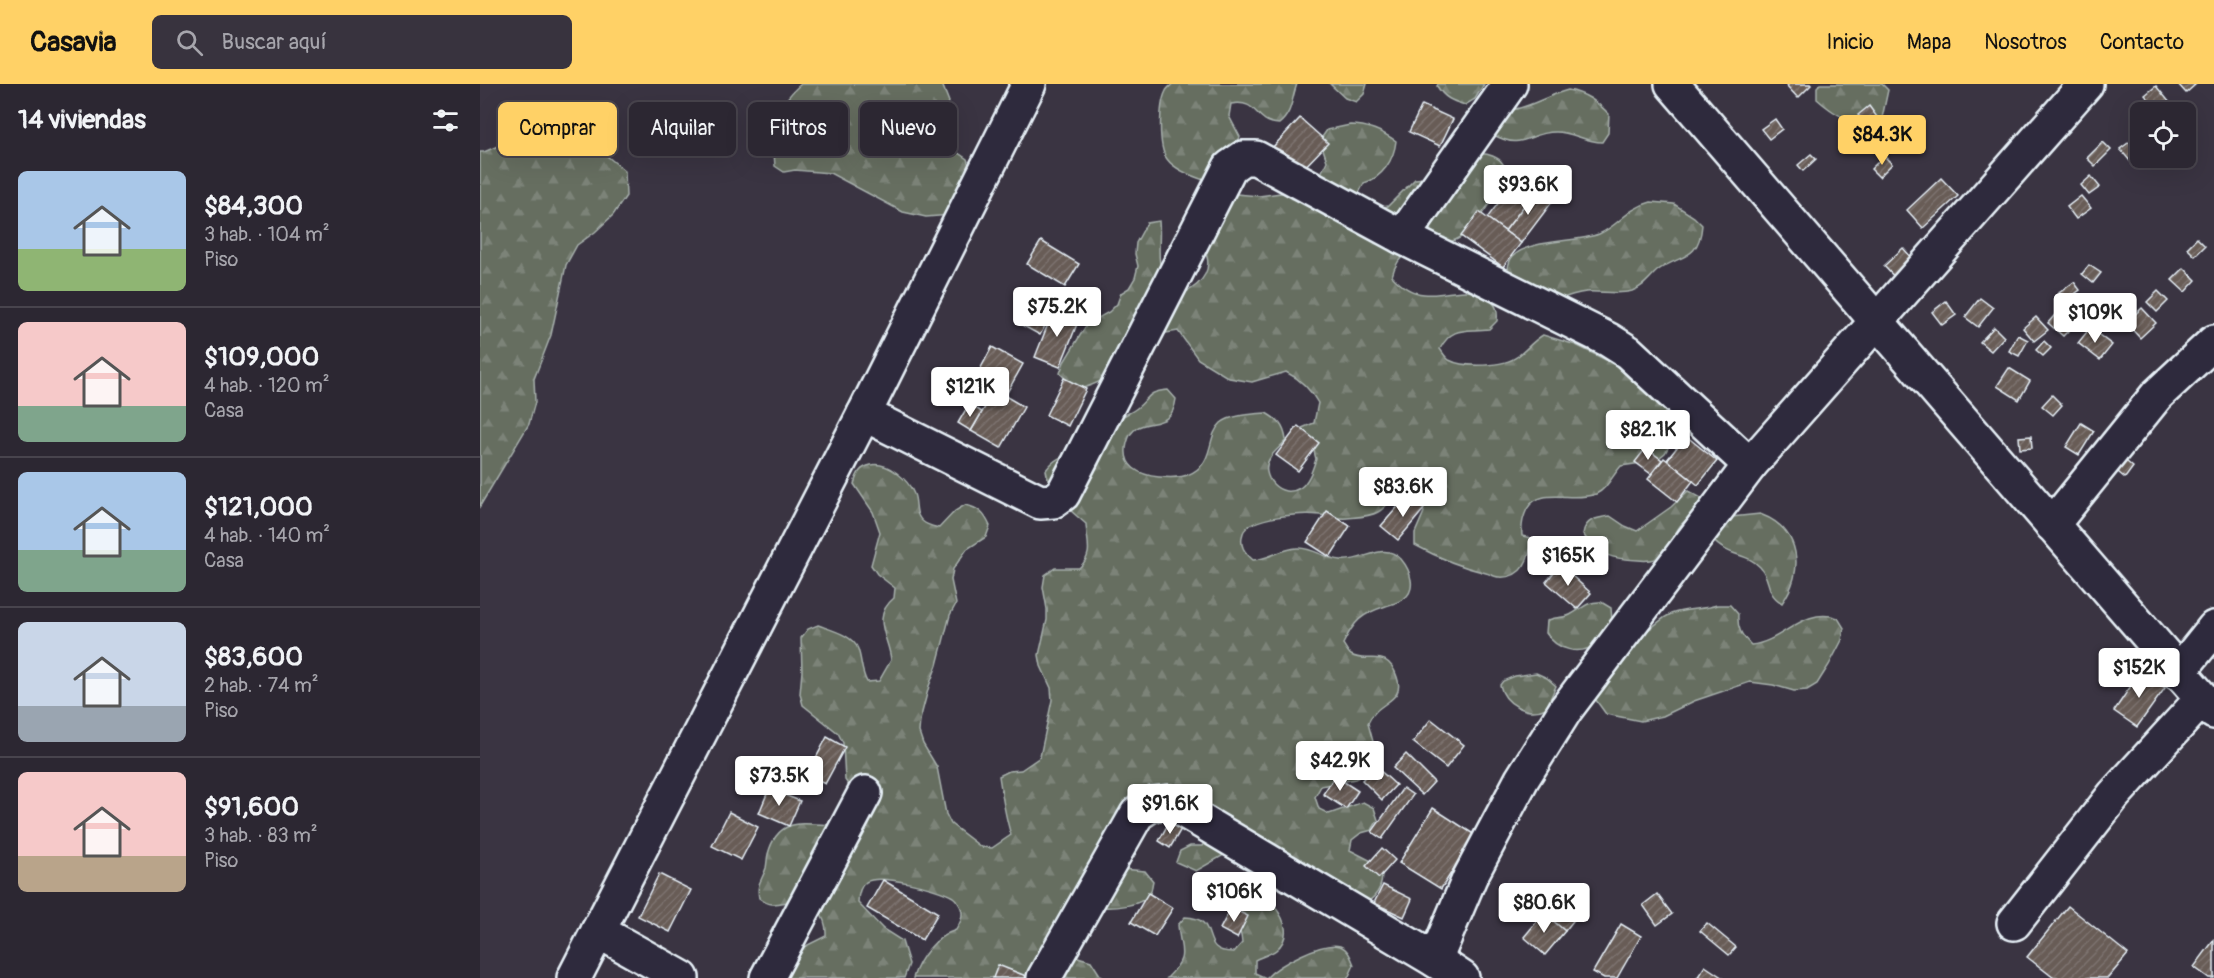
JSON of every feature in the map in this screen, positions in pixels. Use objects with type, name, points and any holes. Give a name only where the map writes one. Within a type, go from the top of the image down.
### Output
[{"type":"street","points":[[574,978],[864,414],[1029,84]]},
{"type":"street","points":[[1402,237],[1510,84]]},
{"type":"street","points":[[1672,84],[2208,706],[2114,795],[2014,923]]},
{"type":"street","points":[[1435,960],[1470,877],[1522,779],[1566,709],[1750,465],[2086,84]]},
{"type":"street","points":[[864,414],[1040,502],[1053,501],[1063,494],[1230,167],[1243,158],[1256,158],[1402,237],[1609,340],[1628,352],[1750,465]]},
{"type":"street","points":[[2052,525],[2157,394],[2214,342]]},
{"type":"street","points":[[2178,673],[2214,628]]},
{"type":"street","points":[[767,978],[865,793]]},
{"type":"street","points":[[1044,978],[1137,814],[1152,804],[1169,802],[1462,978]]},
{"type":"street","points":[[598,931],[682,978]]},
{"type":"green space","points":[[801,84],[942,84],[949,102],[860,102],[860,156],[957,156],[957,152],[967,159],[974,181],[951,215],[926,217],[903,212],[830,173],[795,170],[784,172],[775,166],[775,156],[848,156],[848,102],[785,102]]},
{"type":"green space","points":[[1173,84],[1297,84],[1289,110],[1279,124],[1264,119],[1247,105],[1231,104],[1229,116],[1240,137],[1236,147],[1207,181],[1180,170],[1170,163],[1164,153],[1160,125],[1162,105],[1166,90]]},
{"type":"green space","points":[[1330,84],[1367,84],[1364,94],[1356,102],[1345,98]]},
{"type":"green space","points":[[1438,84],[1484,84],[1475,99],[1465,105],[1446,96],[1437,86]]},
{"type":"green space","points":[[1820,84],[1882,84],[1888,90],[1882,118],[1865,123],[1839,115],[1817,99],[1817,87]]},
{"type":"green space","points":[[1568,90],[1590,98],[1609,114],[1608,133],[1602,142],[1562,132],[1546,133],[1519,141],[1503,139],[1492,134],[1511,110]]},
{"type":"green space","points":[[1350,125],[1374,129],[1396,141],[1393,155],[1382,173],[1364,183],[1358,195],[1376,208],[1388,206],[1415,179],[1435,175],[1479,154],[1496,157],[1506,170],[1507,173],[1501,186],[1488,206],[1463,236],[1453,241],[1412,250],[1397,263],[1392,276],[1415,292],[1433,294],[1471,291],[1487,298],[1495,305],[1497,321],[1489,329],[1461,331],[1445,341],[1440,349],[1449,360],[1474,365],[1512,360],[1543,335],[1576,345],[1630,372],[1663,408],[1672,430],[1671,443],[1665,453],[1655,461],[1621,466],[1600,492],[1577,497],[1540,498],[1533,502],[1525,513],[1522,526],[1522,536],[1531,538],[1527,559],[1520,571],[1507,577],[1496,577],[1458,565],[1415,545],[1415,533],[1424,512],[1417,505],[1403,499],[1394,500],[1378,512],[1367,516],[1343,518],[1290,515],[1255,523],[1247,527],[1243,533],[1243,548],[1253,560],[1297,548],[1308,549],[1341,560],[1387,552],[1401,559],[1409,571],[1411,586],[1407,596],[1364,615],[1351,629],[1343,644],[1350,654],[1357,658],[1376,658],[1388,662],[1397,677],[1398,692],[1372,715],[1368,723],[1375,752],[1375,770],[1355,779],[1321,786],[1315,797],[1319,809],[1329,814],[1363,802],[1374,808],[1378,820],[1372,830],[1361,833],[1352,840],[1350,850],[1381,866],[1380,888],[1365,904],[1227,853],[1196,871],[1176,862],[1180,851],[1190,846],[1202,846],[1209,836],[1151,809],[1122,869],[1145,871],[1153,881],[1151,891],[1148,896],[1135,903],[1119,907],[1098,907],[1068,954],[1091,961],[1102,978],[913,978],[919,963],[929,949],[942,937],[956,930],[962,917],[962,911],[958,902],[946,894],[923,886],[884,879],[866,882],[859,891],[858,903],[883,929],[902,941],[909,964],[904,978],[775,978],[793,947],[804,947],[826,936],[826,928],[817,911],[806,904],[789,902],[770,904],[759,898],[759,885],[773,841],[786,827],[795,824],[837,825],[851,789],[845,780],[843,743],[838,733],[803,705],[800,694],[801,638],[808,629],[818,625],[847,637],[858,649],[867,682],[879,681],[891,660],[882,620],[887,605],[894,598],[895,588],[877,574],[871,565],[880,532],[873,512],[854,484],[856,477],[864,467],[884,466],[902,477],[911,488],[918,515],[928,524],[939,528],[955,511],[965,505],[980,512],[990,526],[986,537],[967,549],[953,569],[951,580],[956,604],[950,615],[929,686],[919,732],[923,744],[937,767],[946,814],[951,824],[981,847],[992,848],[1011,835],[999,776],[1009,771],[1021,770],[1040,757],[1052,700],[1051,688],[1041,666],[1039,655],[1047,620],[1043,587],[1045,575],[1055,568],[1079,568],[1088,553],[1086,524],[1055,494],[1046,470],[1055,460],[1086,449],[1117,420],[1137,408],[1152,394],[1168,390],[1176,399],[1173,411],[1167,418],[1137,428],[1131,433],[1127,443],[1129,464],[1139,472],[1171,478],[1192,473],[1202,465],[1208,455],[1214,433],[1221,423],[1248,414],[1266,413],[1274,418],[1284,430],[1286,440],[1272,455],[1267,465],[1269,479],[1279,489],[1293,491],[1300,488],[1308,479],[1316,459],[1313,447],[1304,440],[1302,428],[1314,423],[1318,403],[1305,385],[1286,372],[1252,382],[1229,378],[1198,359],[1178,331],[1166,333],[1110,376],[1086,387],[1075,389],[1060,373],[1064,362],[1087,324],[1109,312],[1117,304],[1121,293],[1129,288],[1135,278],[1138,266],[1135,254],[1136,243],[1147,223],[1159,221],[1159,253],[1162,270],[1173,286],[1184,293],[1197,285],[1205,274],[1208,262],[1203,248],[1225,193],[1259,196],[1295,191],[1317,182],[1327,161],[1320,140],[1327,130]]},
{"type":"green space","points":[[498,146],[498,156],[607,156],[625,171],[626,196],[613,215],[577,245],[566,265],[551,335],[534,379],[535,402],[529,424],[480,506],[480,152]]},
{"type":"green space","points":[[1651,202],[1674,204],[1694,217],[1702,225],[1700,237],[1697,245],[1687,256],[1657,271],[1636,289],[1621,293],[1582,293],[1555,301],[1508,278],[1510,261],[1521,251],[1542,244],[1599,234],[1635,208]]},
{"type":"green space","points":[[1688,491],[1703,499],[1702,504],[1680,526],[1668,550],[1659,558],[1645,560],[1607,555],[1594,547],[1583,534],[1589,522],[1610,516],[1637,531],[1671,507]]},
{"type":"green space","points":[[1760,514],[1774,521],[1784,530],[1795,552],[1794,578],[1782,603],[1773,595],[1764,572],[1755,562],[1724,549],[1711,538],[1722,518]]},
{"type":"green space","points":[[1601,602],[1611,608],[1612,621],[1598,642],[1589,648],[1575,650],[1562,647],[1550,639],[1546,633],[1547,621],[1567,616],[1592,603]]},
{"type":"green space","points":[[1717,605],[1730,605],[1738,614],[1740,631],[1751,645],[1773,638],[1804,620],[1826,616],[1838,618],[1844,628],[1842,640],[1817,684],[1807,690],[1794,691],[1750,682],[1694,701],[1663,716],[1641,721],[1606,714],[1593,696],[1639,634],[1671,614]]},
{"type":"green space","points":[[1536,673],[1547,678],[1556,686],[1546,708],[1525,710],[1506,698],[1500,685],[1503,681],[1515,676]]},
{"type":"green space","points":[[1233,875],[1243,879],[1265,896],[1282,917],[1285,929],[1284,940],[1276,950],[1255,960],[1255,973],[1266,978],[1167,978],[1179,964],[1181,958],[1178,925],[1185,917],[1203,923],[1212,942],[1223,951],[1234,952],[1242,943],[1236,922],[1216,892]]},
{"type":"green space","points":[[1332,945],[1345,949],[1354,965],[1348,978],[1266,978],[1301,955]]},
{"type":"building","points":[[1789,84],[1811,85],[1798,98],[1787,86]]},
{"type":"building","points":[[2178,84],[2196,84],[2186,93]]},
{"type":"building","points":[[2156,86],[2169,102],[2151,102],[2145,95]]},
{"type":"building","points":[[1422,105],[1453,119],[1440,146],[1409,132]]},
{"type":"building","points":[[1869,106],[1877,117],[1867,125],[1858,115]]},
{"type":"building","points":[[1300,118],[1328,143],[1298,174],[1271,149]]},
{"type":"building","points":[[1775,119],[1782,129],[1769,139],[1761,129]]},
{"type":"building","points":[[2103,142],[2111,150],[2095,166],[2087,158]]},
{"type":"building","points":[[2130,142],[2130,161],[2120,149]]},
{"type":"building","points":[[1811,154],[1816,159],[1803,171],[1798,165]]},
{"type":"building","points":[[1884,156],[1892,164],[1879,177],[1871,169]]},
{"type":"building","points":[[2091,176],[2100,187],[2089,195],[2081,185]]},
{"type":"building","points":[[1941,178],[1958,196],[1923,228],[1907,210]]},
{"type":"building","points":[[1509,189],[1527,202],[1505,231],[1487,218]]},
{"type":"building","points":[[1536,190],[1552,202],[1521,243],[1505,231]]},
{"type":"building","points":[[2081,196],[2091,208],[2076,219],[2067,207]]},
{"type":"building","points":[[1479,212],[1521,243],[1503,267],[1461,236]]},
{"type":"building","points":[[2197,238],[2205,246],[2195,256],[2187,248]]},
{"type":"building","points":[[1041,241],[1079,264],[1065,287],[1027,264]]},
{"type":"building","points":[[1903,248],[1919,266],[1900,283],[1884,266]]},
{"type":"building","points":[[2089,265],[2101,273],[2093,283],[2082,274]]},
{"type":"building","points":[[2184,268],[2196,280],[2185,292],[2172,280]]},
{"type":"building","points":[[2074,282],[2080,290],[2065,301],[2059,293]]},
{"type":"building","points":[[2158,291],[2168,301],[2157,312],[2147,302]]},
{"type":"building","points":[[1031,297],[1054,309],[1040,335],[1018,323]]},
{"type":"building","points":[[1980,298],[1993,308],[1978,327],[1965,317]]},
{"type":"building","points":[[1946,301],[1956,315],[1942,325],[1932,312]]},
{"type":"building","points":[[2142,308],[2156,323],[2140,338],[2126,323]]},
{"type":"building","points":[[1054,309],[1079,319],[1060,367],[1035,357]]},
{"type":"building","points":[[2059,310],[2075,324],[2063,336],[2048,323]]},
{"type":"building","points":[[2036,317],[2048,330],[2034,341],[2023,328]]},
{"type":"building","points":[[1994,327],[2004,337],[1991,351],[1980,342]]},
{"type":"building","points":[[2090,328],[2112,345],[2100,360],[2078,343]]},
{"type":"building","points":[[2018,335],[2028,340],[2019,356],[2009,351]]},
{"type":"building","points":[[2044,341],[2051,348],[2043,356],[2036,350]]},
{"type":"building","points":[[992,347],[1023,364],[1005,396],[975,379]]},
{"type":"building","points":[[2009,368],[2030,381],[2019,400],[1997,386]]},
{"type":"building","points":[[1064,378],[1086,389],[1068,426],[1046,415]]},
{"type":"building","points":[[995,390],[1024,407],[1001,448],[971,431]]},
{"type":"building","points":[[2052,395],[2062,405],[2053,415],[2042,406]]},
{"type":"building","points":[[969,404],[982,412],[971,431],[958,423]]},
{"type":"building","points":[[2081,423],[2094,431],[2079,455],[2066,447]]},
{"type":"building","points":[[1298,426],[1319,443],[1298,471],[1276,455]]},
{"type":"building","points":[[1686,436],[1717,461],[1698,485],[1667,460]]},
{"type":"building","points":[[2031,436],[2032,448],[2020,449],[2019,437]]},
{"type":"building","points":[[1646,448],[1662,460],[1651,474],[1635,462]]},
{"type":"building","points":[[2120,456],[2133,467],[2125,478],[2112,467]]},
{"type":"building","points":[[1664,458],[1693,481],[1677,502],[1648,479]]},
{"type":"building","points":[[1408,495],[1424,509],[1398,540],[1381,526]]},
{"type":"building","points":[[1327,511],[1350,526],[1330,557],[1307,542]]},
{"type":"building","points":[[1560,565],[1591,593],[1577,609],[1546,582]]},
{"type":"building","points":[[2141,671],[2165,688],[2137,727],[2114,711]]},
{"type":"building","points":[[1431,719],[1464,745],[1446,768],[1413,742]]},
{"type":"building","points":[[827,737],[845,747],[825,784],[807,775]]},
{"type":"building","points":[[1406,754],[1434,782],[1422,795],[1393,768]]},
{"type":"building","points":[[1375,766],[1396,785],[1382,800],[1362,780]]},
{"type":"building","points":[[1335,776],[1358,791],[1346,809],[1323,794]]},
{"type":"building","points":[[1403,788],[1413,795],[1382,839],[1372,832]]},
{"type":"building","points":[[769,789],[800,801],[789,826],[759,813]]},
{"type":"building","points":[[1433,808],[1475,835],[1441,889],[1399,863]]},
{"type":"building","points":[[729,812],[758,827],[741,860],[712,846]]},
{"type":"building","points":[[1169,822],[1181,829],[1170,848],[1159,841]]},
{"type":"building","points":[[1382,848],[1395,860],[1379,878],[1366,866]]},
{"type":"building","points":[[659,874],[691,890],[670,932],[638,916]]},
{"type":"building","points":[[883,880],[938,913],[922,940],[867,908]]},
{"type":"building","points":[[1383,885],[1412,899],[1404,917],[1374,903]]},
{"type":"building","points":[[1148,893],[1173,908],[1155,936],[1131,922]]},
{"type":"building","points":[[1657,894],[1672,914],[1657,925],[1643,905]]},
{"type":"building","points":[[1559,895],[1580,912],[1565,931],[1544,913]]},
{"type":"building","points":[[2068,906],[2128,954],[2108,978],[2054,978],[2027,957]]},
{"type":"building","points":[[1231,908],[1248,916],[1237,938],[1220,929]]},
{"type":"building","points":[[1544,913],[1565,931],[1545,955],[1524,937]]},
{"type":"building","points":[[1707,923],[1736,947],[1729,955],[1700,931]]},
{"type":"building","points":[[1621,924],[1641,936],[1617,978],[1604,978],[1593,972]]},
{"type":"building","points":[[2214,940],[2214,978],[2209,978],[2194,967]]},
{"type":"building","points":[[998,965],[1031,978],[993,978]]},
{"type":"building","points":[[1705,966],[1723,978],[1697,978]]}]
